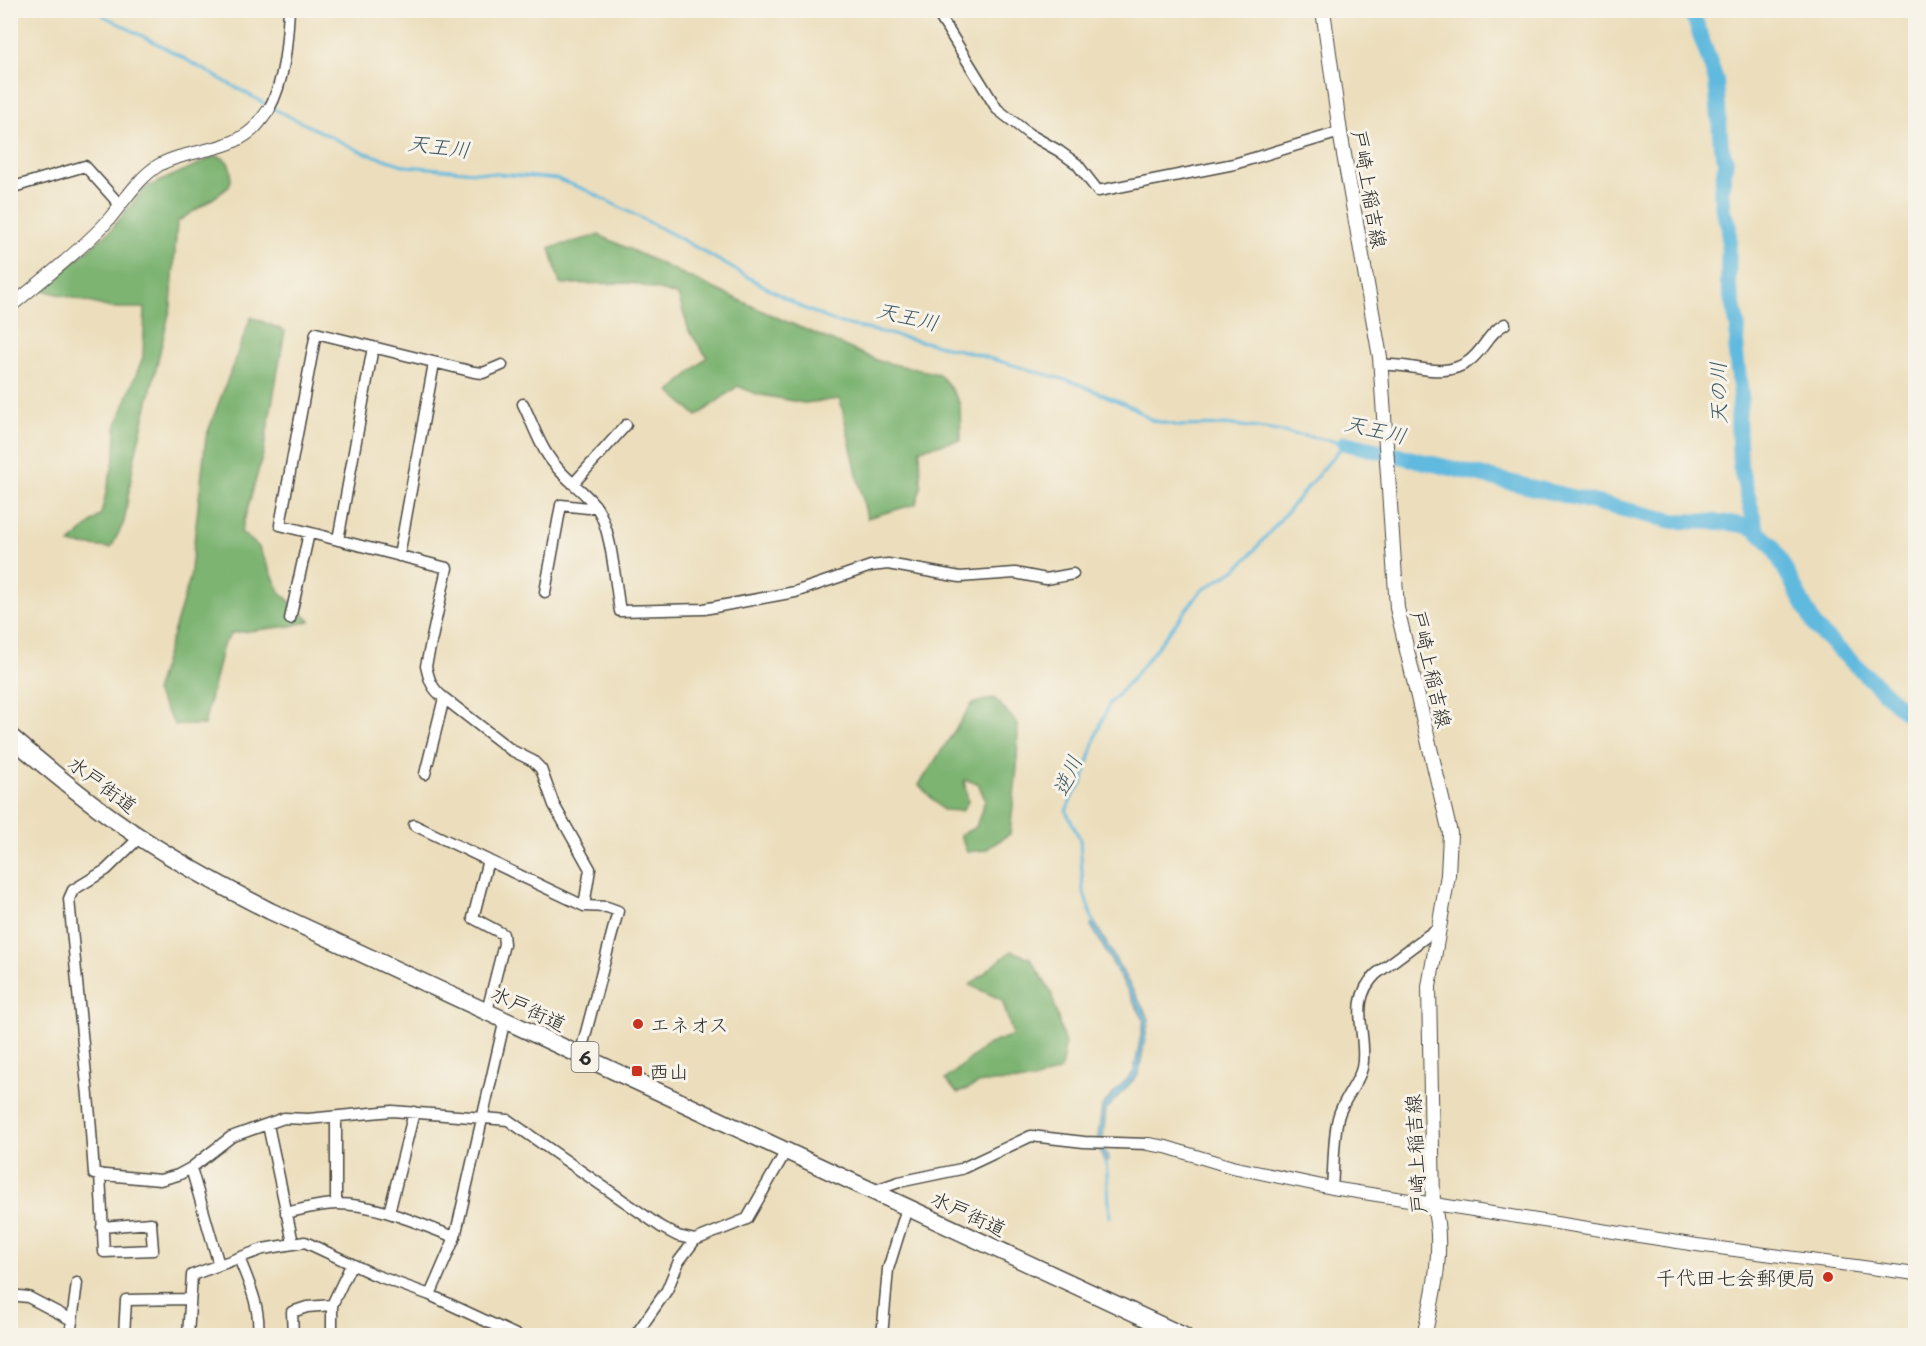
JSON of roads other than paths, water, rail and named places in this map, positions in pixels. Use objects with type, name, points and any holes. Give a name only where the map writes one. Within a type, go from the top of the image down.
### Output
[{"type":"highway","name":"水戸街道","points":[[10,736],[52,773],[140,837],[222,886],[270,911],[1184,1335]]},
{"type":"main road","name":"戸崎上稲吉線","points":[[1323,10],[1340,132],[1381,365],[1398,614],[1450,833],[1448,875],[1430,972],[1428,1009],[1433,1203],[1438,1219],[1439,1238],[1424,1335]]},
{"type":"street","points":[[10,307],[83,246],[158,166],[182,156],[223,145],[251,131],[272,104],[286,50],[289,10]]},
{"type":"street","points":[[936,10],[1002,114],[1029,134],[1068,157],[1084,171],[1098,191],[1233,164],[1340,132]]},
{"type":"street","points":[[10,188],[85,166],[120,205]]},
{"type":"street","points":[[1381,365],[1393,364],[1430,370],[1454,369],[1467,362],[1497,328],[1505,324]]},
{"type":"street","points":[[502,365],[483,373],[316,333],[280,525],[447,568],[426,666],[429,681],[437,693],[511,750],[533,760],[541,769],[554,805],[590,869],[584,906]]},
{"type":"street","points":[[338,540],[373,348]]},
{"type":"street","points":[[399,556],[434,363]]},
{"type":"street","points":[[523,404],[545,452],[556,467],[595,505],[603,520],[620,611],[704,609],[795,592],[871,566],[888,564],[960,577],[1015,573],[1046,579],[1073,574]]},
{"type":"street","points":[[573,484],[626,425]]},
{"type":"street","points":[[545,592],[561,505],[588,508],[595,505]]},
{"type":"street","points":[[290,619],[309,532]]},
{"type":"street","points":[[425,774],[444,698]]},
{"type":"street","points":[[414,825],[584,906],[607,907],[618,911],[580,1055]]},
{"type":"street","points":[[140,837],[106,870],[73,890],[69,899],[94,1174],[160,1180],[178,1175],[191,1168],[231,1137],[284,1118],[308,1119],[383,1111],[508,1120],[662,1227],[678,1236],[695,1240]]},
{"type":"street","points":[[487,1011],[504,944],[503,934],[473,918],[488,860]]},
{"type":"street","points":[[1332,1188],[1338,1118],[1363,1064],[1360,1020],[1362,997],[1376,975],[1438,928]]},
{"type":"street","points":[[430,1295],[455,1237],[505,1020]]},
{"type":"street","points":[[389,1213],[414,1112]]},
{"type":"street","points":[[336,1117],[336,1204]]},
{"type":"street","points":[[268,1125],[293,1243]]},
{"type":"street","points":[[872,1191],[899,1182],[961,1169],[1031,1136],[1148,1144],[1166,1147],[1232,1167],[1332,1188],[1697,1245],[1916,1274]]},
{"type":"street","points":[[635,1335],[667,1290],[679,1261],[695,1240],[747,1219],[786,1151]]},
{"type":"street","points":[[191,1168],[219,1265]]},
{"type":"street","points":[[100,1174],[102,1227],[104,1252],[153,1250],[152,1223],[102,1227]]},
{"type":"street","points":[[286,1213],[336,1204],[355,1205],[389,1213],[455,1237]]},
{"type":"street","points":[[882,1335],[888,1269],[907,1208]]},
{"type":"street","points":[[188,1335],[192,1275],[263,1249],[305,1242],[351,1265],[430,1295],[518,1335]]},
{"type":"street","points":[[239,1258],[259,1315],[258,1335]]},
{"type":"street","points":[[332,1335],[333,1305],[351,1265]]},
{"type":"street","points":[[70,1335],[77,1283]]},
{"type":"street","points":[[10,1295],[28,1297],[72,1320]]},
{"type":"street","points":[[123,1335],[126,1300],[190,1299]]},
{"type":"street","points":[[293,1335],[292,1312],[307,1307],[333,1305]]},
{"type":"water","points":[[1095,923],[1149,1019],[1138,1075],[1106,1109],[1103,1138],[1104,1149],[1109,1160],[1105,1162],[1099,1150],[1098,1137],[1102,1106],[1134,1072],[1144,1020],[1091,925]]},
{"type":"waterway","name":"天王川","points":[[97,10],[280,112],[360,151],[406,166],[557,179],[586,190],[674,235],[801,307],[836,322],[964,351],[1076,383],[1132,407],[1151,420],[1179,426],[1234,425],[1345,443],[1247,559],[1236,569],[1201,591],[1132,679],[1109,704],[1097,733],[1082,783],[1073,795],[1066,811],[1080,839],[1083,890],[1095,927]]},
{"type":"waterway","name":"天の川","points":[[1688,10],[1696,23],[1716,80],[1721,147],[1726,160],[1721,191],[1723,211],[1729,227],[1728,282],[1738,328],[1736,355],[1741,394],[1738,418],[1740,466],[1757,531],[1772,545],[1816,628],[1916,722]]},
{"type":"waterway","name":"天王川","points":[[1345,443],[1673,521],[1726,523],[1757,529]]},
{"type":"waterway","name":"逆川","points":[[1106,1160],[1110,1217]]},
{"type":"place","name":"エネオス","points":[[638,1024]]},
{"type":"place","name":"西山","points":[[637,1071]]},
{"type":"place","name":"千代田七会郵便局","points":[[1828,1277]]}]
